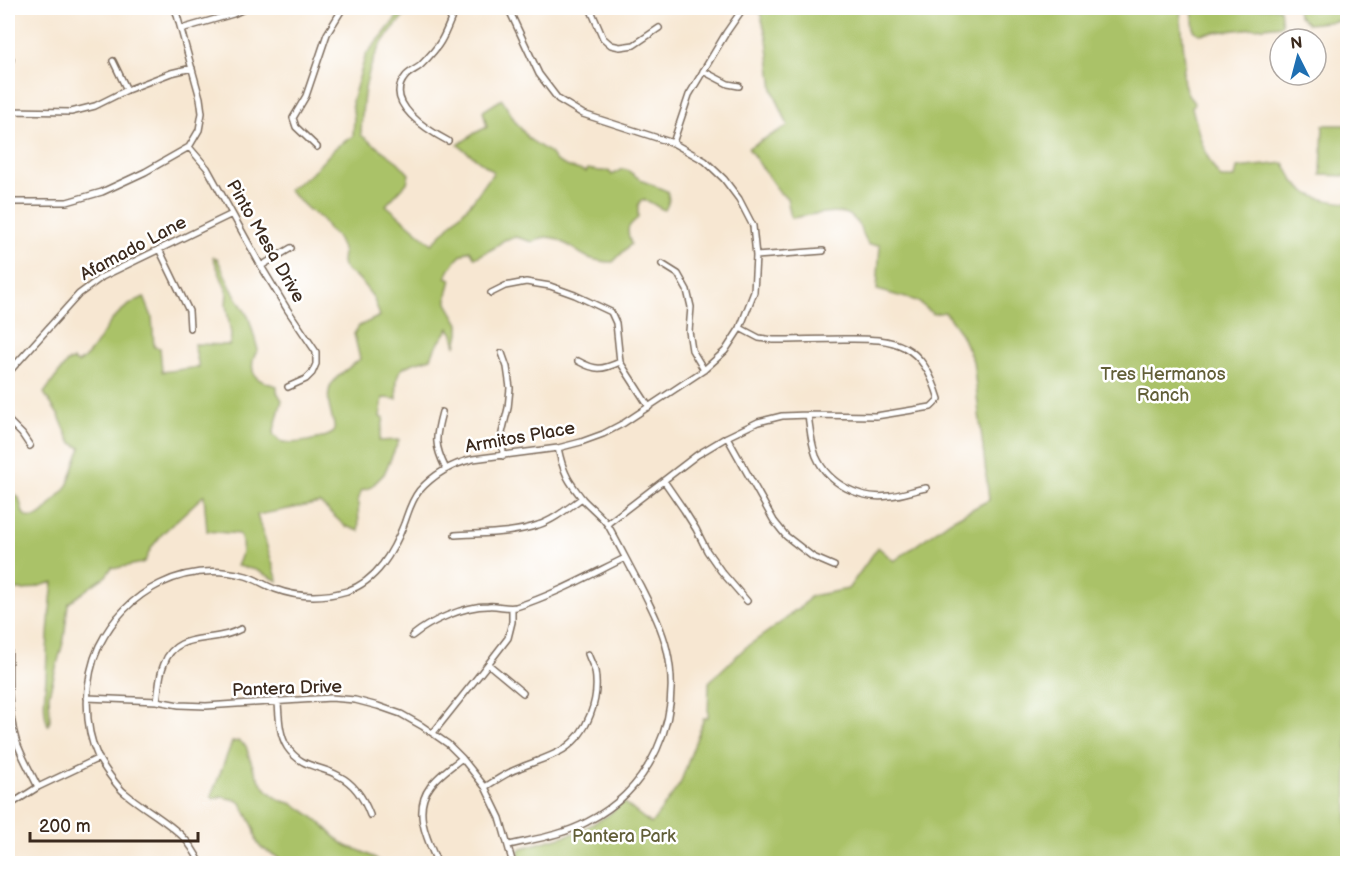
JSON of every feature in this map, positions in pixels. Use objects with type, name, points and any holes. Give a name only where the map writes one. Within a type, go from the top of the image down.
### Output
[{"type":"street","points":[[8,202],[68,202],[102,192],[145,172],[189,147],[199,130],[202,112],[175,8]]},
{"type":"street","points":[[181,29],[246,8]]},
{"type":"street","points":[[317,147],[296,127],[293,118],[306,96],[327,34],[343,8]]},
{"type":"street","points":[[448,141],[434,134],[408,113],[400,102],[399,88],[405,77],[420,66],[441,42],[456,8]]},
{"type":"street","points":[[508,10],[518,8]]},
{"type":"street","points":[[590,8],[603,38],[611,45],[620,47],[634,45],[659,28]]},
{"type":"street","name":"Armitos Place","points":[[201,864],[183,837],[123,792],[99,758],[92,740],[87,698],[89,676],[105,635],[119,615],[138,596],[160,584],[185,575],[214,572],[247,577],[276,590],[303,596],[328,596],[349,590],[382,567],[390,556],[409,508],[418,492],[430,480],[461,462],[558,448],[603,434],[624,423],[704,370],[725,351],[740,328],[754,292],[756,256],[753,226],[740,200],[724,179],[705,161],[673,143],[583,114],[558,99],[539,74],[508,10]]},
{"type":"street","points":[[673,143],[689,95],[742,10]]},
{"type":"street","points":[[11,59],[8,70],[8,111],[71,112],[95,106],[127,90],[171,73],[192,68]]},
{"type":"street","points":[[114,61],[127,90]]},
{"type":"street","points":[[703,71],[728,84],[739,86]]},
{"type":"street","name":"Pinto Mesa Drive","points":[[189,147],[207,168],[261,266],[316,351],[316,364],[312,373],[306,379],[288,387]]},
{"type":"street","name":"Afamado Lane","points":[[8,373],[79,294],[102,277],[232,214]]},
{"type":"street","points":[[261,266],[291,248]]},
{"type":"street","points":[[159,249],[189,311],[190,328]]},
{"type":"street","points":[[756,256],[823,250]]},
{"type":"street","points":[[662,264],[678,274],[687,290],[691,307],[689,331],[692,350],[704,370]]},
{"type":"street","points":[[490,293],[505,286],[526,282],[550,286],[611,312],[616,323],[620,362],[649,408]]},
{"type":"street","points":[[607,524],[697,455],[758,422],[782,416],[876,416],[931,407],[939,399],[933,380],[917,356],[897,343],[873,338],[773,340],[759,338],[740,328]]},
{"type":"street","points":[[502,353],[510,388],[502,433],[503,456]]},
{"type":"street","points":[[578,361],[588,367],[604,370],[620,362]]},
{"type":"street","points":[[442,412],[436,438],[438,452],[446,469]]},
{"type":"street","points":[[808,415],[812,444],[817,458],[823,468],[844,488],[872,497],[888,497],[926,488]]},
{"type":"street","points":[[8,420],[30,446]]},
{"type":"street","points":[[727,437],[774,521],[786,536],[813,557],[834,566]]},
{"type":"street","points":[[509,845],[565,831],[586,823],[621,800],[635,785],[656,754],[664,734],[669,711],[671,690],[667,649],[660,628],[607,524],[582,498],[566,474],[558,448]]},
{"type":"street","points":[[664,481],[696,529],[706,551],[747,601]]},
{"type":"street","points":[[454,535],[516,530],[539,525],[557,516],[582,498]]},
{"type":"street","points":[[412,636],[448,616],[465,610],[488,606],[512,608],[537,600],[625,558]]},
{"type":"street","points":[[433,733],[508,638],[512,622],[512,608]]},
{"type":"street","points":[[157,701],[163,665],[170,651],[181,644],[242,629]]},
{"type":"street","points":[[8,631],[12,722],[17,743],[38,787]]},
{"type":"street","points":[[485,787],[514,770],[552,755],[566,747],[580,734],[595,702],[594,669],[588,654]]},
{"type":"street","points":[[488,664],[523,693]]},
{"type":"street","name":"Pantera Drive","points":[[87,698],[206,706],[331,699],[355,700],[401,714],[448,744],[485,787],[500,818],[513,864]]},
{"type":"street","points":[[278,702],[280,728],[287,746],[307,765],[338,775],[351,785],[364,800],[370,815]]},
{"type":"street","points":[[8,806],[38,787],[99,758]]},
{"type":"street","points":[[438,864],[423,825],[424,799],[429,787],[462,758]]},
{"type":"green space","points":[[404,8],[411,8],[382,43],[370,69],[363,101],[361,135],[398,162],[409,174],[407,183],[386,205],[432,244],[471,203],[494,172],[458,145],[487,127],[483,111],[502,99],[529,139],[550,153],[556,161],[586,172],[588,169],[609,171],[612,175],[622,169],[627,170],[643,181],[667,191],[669,199],[666,208],[665,210],[641,200],[638,205],[638,218],[628,230],[631,244],[613,262],[589,258],[562,242],[548,237],[533,242],[516,237],[504,240],[475,258],[470,250],[462,255],[453,264],[446,277],[451,279],[447,303],[459,324],[456,346],[449,328],[431,358],[413,363],[401,370],[396,386],[397,399],[383,398],[380,417],[384,418],[379,441],[399,440],[384,474],[371,487],[361,491],[358,501],[359,531],[345,526],[320,503],[257,515],[278,581],[256,570],[237,566],[242,550],[241,538],[239,534],[207,531],[204,495],[163,533],[151,548],[145,561],[117,568],[112,567],[106,576],[68,604],[64,639],[49,694],[50,721],[48,725],[44,701],[53,582],[26,590],[8,590],[8,490],[19,498],[23,513],[27,517],[41,515],[65,489],[81,448],[69,439],[59,416],[44,393],[67,362],[73,360],[78,363],[84,359],[116,315],[144,297],[152,317],[154,347],[160,348],[162,372],[199,367],[194,344],[230,345],[227,292],[213,257],[217,258],[249,318],[258,350],[253,362],[253,371],[258,379],[277,386],[277,392],[282,400],[273,434],[280,441],[292,443],[333,433],[334,426],[328,394],[330,387],[338,376],[360,359],[354,334],[359,326],[380,316],[373,297],[359,279],[343,267],[343,251],[336,236],[322,219],[288,190],[312,173],[336,147],[353,136],[352,101],[366,54]]},
{"type":"green space","name":"Tres Hermanos Ranch","points":[[759,8],[1180,8],[1185,64],[1184,85],[1194,103],[1192,107],[1202,144],[1221,178],[1235,178],[1237,168],[1284,163],[1299,187],[1311,195],[1325,200],[1347,203],[1347,863],[519,863],[519,850],[522,848],[578,832],[607,816],[623,802],[651,824],[680,784],[704,718],[708,718],[709,682],[745,648],[798,610],[811,596],[848,589],[878,547],[894,561],[950,521],[989,500],[973,361],[961,334],[945,312],[933,314],[917,301],[877,290],[880,245],[868,245],[860,226],[852,217],[831,212],[791,218],[787,198],[780,193],[748,148],[788,126],[773,90],[767,39]]},
{"type":"green space","points":[[1192,8],[1280,8],[1282,25],[1199,34],[1194,30]]},
{"type":"green space","points":[[1297,8],[1347,8],[1347,20],[1308,24],[1298,15]]},
{"type":"green space","points":[[1323,125],[1347,125],[1347,176],[1321,175]]},
{"type":"green space","points":[[239,741],[246,746],[257,776],[273,795],[305,811],[345,845],[382,863],[283,863],[279,858],[260,847],[254,828],[241,803],[223,797],[211,797],[232,742]]},
{"type":"park label","name":"Pantera Park","points":[[624,836]]}]
